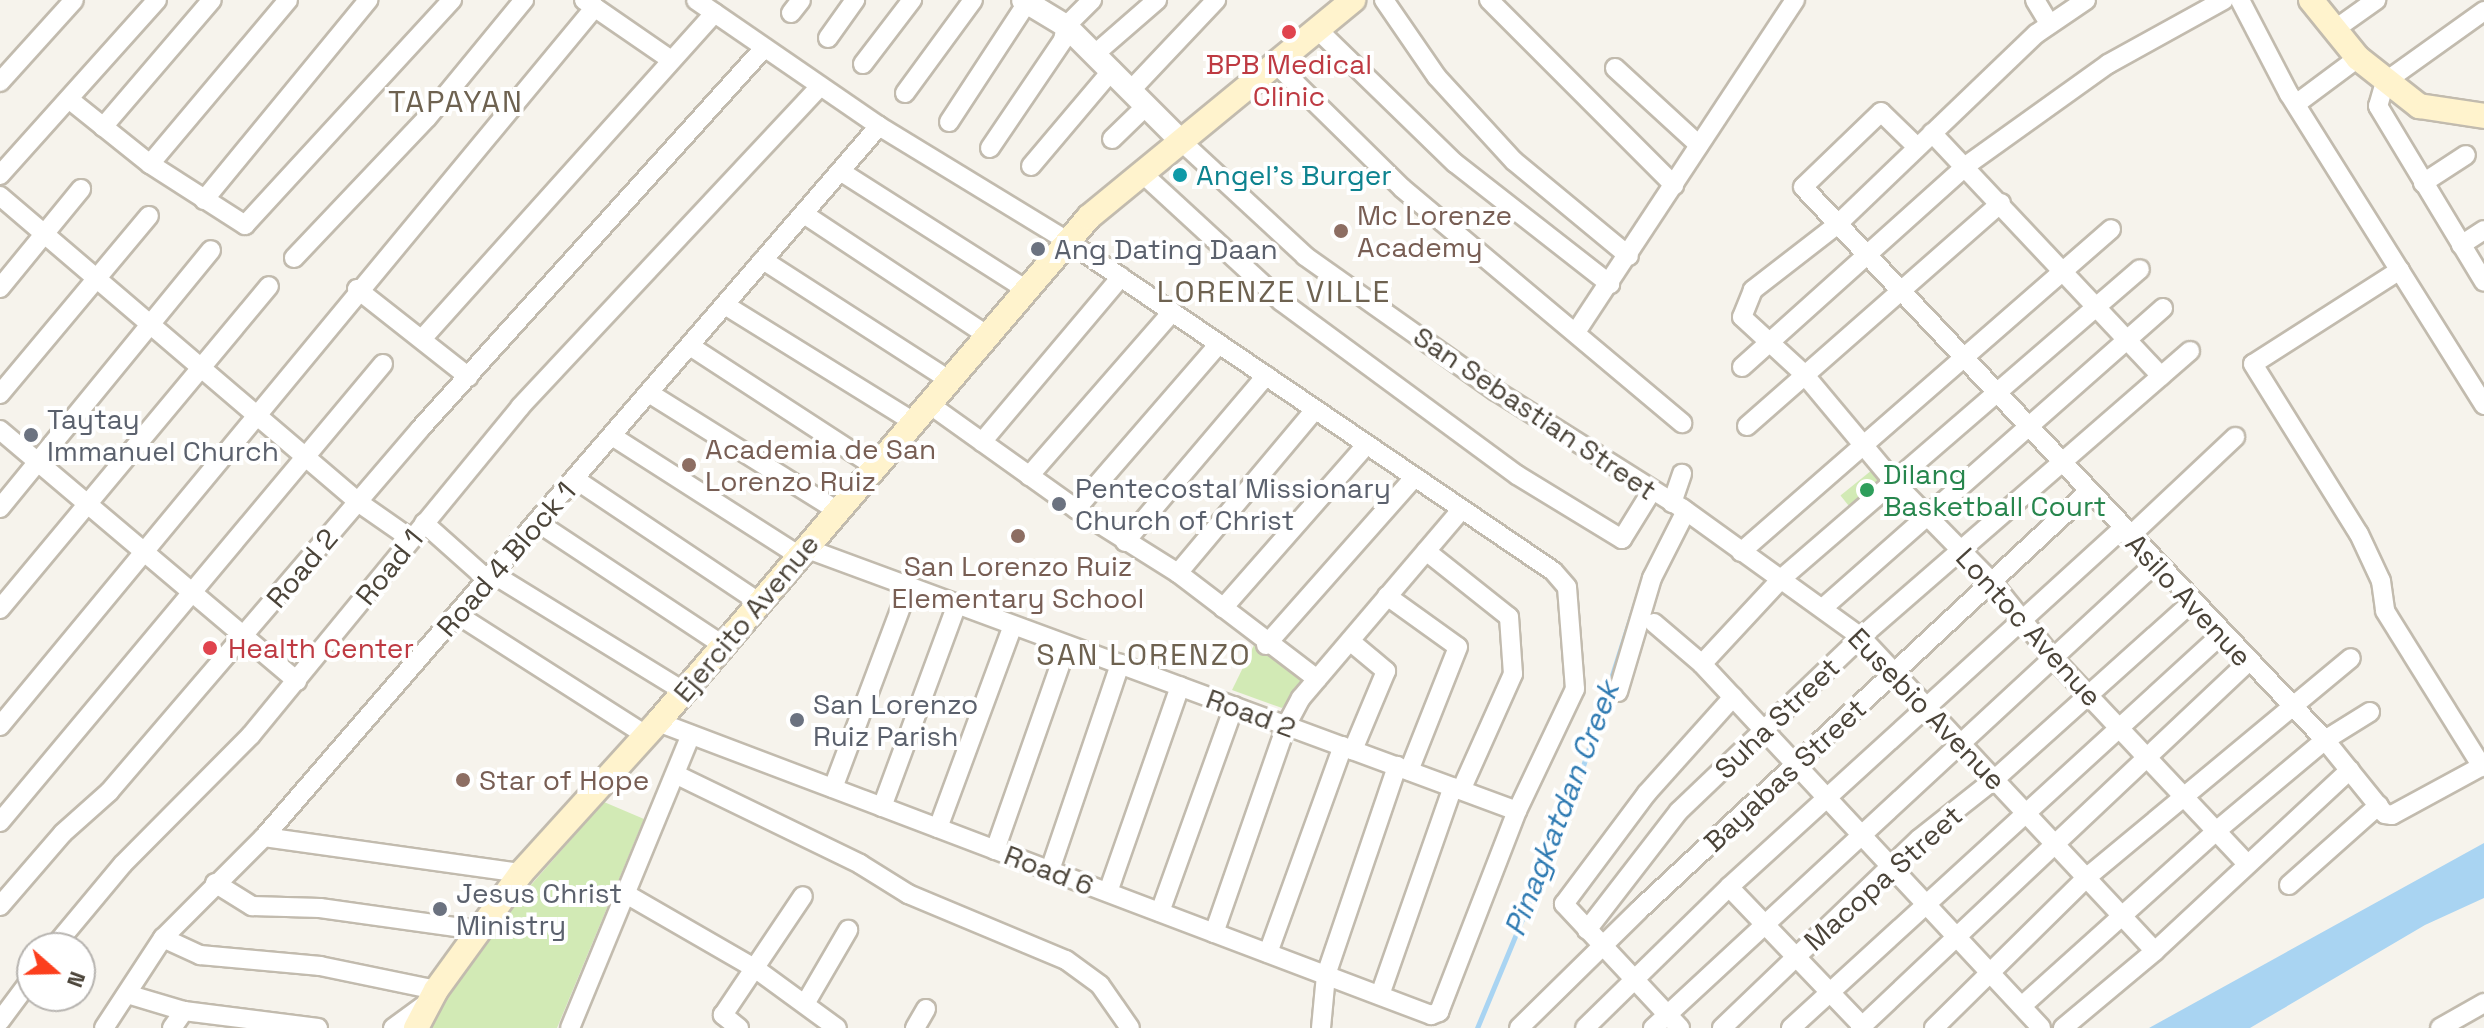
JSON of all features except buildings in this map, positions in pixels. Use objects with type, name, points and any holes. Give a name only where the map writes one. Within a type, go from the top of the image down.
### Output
[{"type":"main road","name":"Ejercito Avenue","points":[[416,1028],[432,996],[521,873],[685,692],[836,510],[1089,217],[1353,0]]},
{"type":"main road","points":[[2311,0],[2358,58],[2419,106],[2478,110]]},
{"type":"street","points":[[0,82],[74,0]]},
{"type":"street","points":[[0,175],[157,0]]},
{"type":"street","points":[[103,127],[212,0]]},
{"type":"street","points":[[150,164],[288,0]]},
{"type":"street","points":[[204,200],[368,0]]},
{"type":"street","points":[[70,100],[150,164],[245,225],[452,0]]},
{"type":"street","points":[[294,258],[427,118],[524,0]]},
{"type":"street","points":[[696,0],[879,126],[1069,242],[1553,571],[1567,587],[1575,689],[1517,811]]},
{"type":"street","points":[[828,38],[855,0]]},
{"type":"street","points":[[863,64],[912,0]]},
{"type":"street","points":[[905,93],[973,0]]},
{"type":"street","points":[[990,148],[1063,40],[1066,26],[1092,0]]},
{"type":"street","points":[[1031,166],[1104,62],[1157,0]]},
{"type":"street","points":[[1112,139],[1138,98],[1216,0]]},
{"type":"street","points":[[1384,0],[1437,77],[1514,161],[1629,256]]},
{"type":"street","points":[[1576,332],[1795,0]]},
{"type":"street","points":[[2035,0],[2049,23]]},
{"type":"street","points":[[1838,224],[2049,23],[2086,0]]},
{"type":"street","points":[[1742,367],[1967,165],[2108,64],[2224,0]]},
{"type":"street","points":[[2240,0],[2296,104],[2484,405]]},
{"type":"street","points":[[2334,30],[2376,0]]},
{"type":"street","points":[[949,122],[1025,1],[1066,26],[1181,141]]},
{"type":"street","points":[[1494,2],[1674,185]]},
{"type":"street","points":[[0,726],[590,4],[671,60]]},
{"type":"street","points":[[2484,11],[2385,82],[2380,115],[2484,282]]},
{"type":"street","points":[[422,339],[715,13]]},
{"type":"street","points":[[1317,29],[1455,163],[1610,284]]},
{"type":"street","name":"Road 2","points":[[0,906],[69,827],[109,792],[358,502],[764,48]]},
{"type":"street","points":[[2296,104],[2358,58]]},
{"type":"street","points":[[1276,64],[1402,188],[1682,423]]},
{"type":"street","points":[[1615,68],[1699,145]]},
{"type":"street","name":"Road 1","points":[[66,932],[123,864],[297,681],[520,407],[820,86]]},
{"type":"street","name":"Asilo Avenue","points":[[1917,147],[1881,112],[1803,186],[2247,663],[2325,740],[2379,805]]},
{"type":"street","name":"Road 4 Block 1","points":[[104,1028],[163,938],[264,837],[879,126]]},
{"type":"street","points":[[1932,133],[1967,165],[2125,342],[2161,376]]},
{"type":"street","name":"San Sebastian Street","points":[[1181,141],[1305,256],[1651,492],[1675,505]]},
{"type":"street","points":[[2423,183],[2466,155]]},
{"type":"street","points":[[840,171],[1027,290]]},
{"type":"street","points":[[1143,174],[1281,301],[1517,475],[1622,539],[1651,492]]},
{"type":"street","points":[[0,288],[81,189]]},
{"type":"street","points":[[0,196],[358,502],[411,539]]},
{"type":"street","points":[[1747,426],[1803,373],[2001,203]]},
{"type":"street","points":[[804,214],[988,336]]},
{"type":"street","points":[[0,394],[149,216]]},
{"type":"street","name":"Lontoc Avenue","points":[[1838,224],[1753,290],[1743,304],[1742,317],[1773,342],[1803,373],[1866,444],[1895,483],[1991,581],[2054,659],[2120,725],[2247,864]]},
{"type":"street","points":[[1741,552],[2111,229]]},
{"type":"street","points":[[2461,245],[2484,230]]},
{"type":"street","points":[[0,508],[211,250]]},
{"type":"street","points":[[763,260],[949,380]]},
{"type":"street","points":[[1702,664],[1781,579],[2140,269]]},
{"type":"street","points":[[2289,885],[2379,805],[2392,815],[2483,766],[2385,611],[2381,581],[2359,534],[2253,364],[2400,270]]},
{"type":"street","points":[[982,442],[1121,277]]},
{"type":"street","points":[[0,609],[90,506],[269,286]]},
{"type":"street","points":[[357,289],[469,377]]},
{"type":"street","points":[[725,305],[921,413],[982,442],[1125,542],[1178,573],[1266,645],[1317,679]]},
{"type":"street","points":[[1824,607],[2163,308]]},
{"type":"street","points":[[1029,476],[1172,312]]},
{"type":"street","points":[[1076,509],[1219,344]]},
{"type":"street","points":[[690,346],[874,466]]},
{"type":"street","name":"Suha Street","points":[[1587,930],[1679,811],[1763,730],[1861,637],[2059,460],[2190,351]]},
{"type":"street","points":[[0,822],[308,458],[383,364]]},
{"type":"street","points":[[1125,542],[1266,376]]},
{"type":"street","points":[[649,393],[836,510]]},
{"type":"street","points":[[1178,573],[1315,410]]},
{"type":"street","points":[[0,430],[297,681]]},
{"type":"street","name":"Road 2","points":[[612,436],[802,552],[909,586],[1517,811]]},
{"type":"street","points":[[1585,1028],[1729,887],[2024,621],[2235,437]]},
{"type":"street","points":[[1223,608],[1366,445]]},
{"type":"street","points":[[1618,692],[1682,474]]},
{"type":"street","points":[[1266,645],[1414,478]]},
{"type":"street","points":[[575,479],[759,602]]},
{"type":"street","name":"Bayabas Street","points":[[1519,1028],[1605,948],[1639,910],[1798,766],[1893,672],[2088,492]]},
{"type":"street","name":"Eusebio Avenue","points":[[1675,505],[1824,607],[1861,637],[2155,951]]},
{"type":"street","points":[[1214,933],[1286,726],[1317,679],[1461,510]]},
{"type":"street","points":[[537,522],[724,646]]},
{"type":"street","points":[[424,523],[490,577],[685,692]]},
{"type":"street","points":[[1380,995],[1457,789],[1513,674],[1509,617],[1426,551]]},
{"type":"street","points":[[1653,1028],[1674,1021],[1765,925],[1962,746],[2155,564]]},
{"type":"street","points":[[833,788],[909,586]]},
{"type":"street","points":[[1321,1028],[1326,975],[1403,769],[1458,647],[1387,596]]},
{"type":"street","name":"Macopa Street","points":[[1722,1028],[1892,864],[1995,779],[2087,693],[2191,603]]},
{"type":"street","points":[[882,807],[957,604]]},
{"type":"street","name":"Road 6","points":[[458,615],[652,729],[691,735],[1431,1015],[1439,1012],[1517,811]]},
{"type":"street","points":[[1654,623],[1702,664],[1892,864],[2041,1028]]},
{"type":"street","points":[[938,828],[1013,625]]},
{"type":"street","points":[[1791,1028],[2023,811],[2221,635]]},
{"type":"street","points":[[1268,953],[1348,748],[1386,671],[1350,641]]},
{"type":"street","points":[[995,850],[1067,645]]},
{"type":"street","points":[[1934,1028],[2086,878],[2351,658]]},
{"type":"street","points":[[1729,887],[1862,1027],[1959,939],[2247,663]]},
{"type":"street","points":[[1050,870],[1120,664]]},
{"type":"street","points":[[1108,892],[1180,686]]},
{"type":"street","points":[[1674,1021],[1564,904],[1647,793],[1733,697]]},
{"type":"street","points":[[1160,912],[1234,706]]},
{"type":"street","points":[[2023,1005],[2119,915],[2215,832],[2325,740],[2370,712]]},
{"type":"street","points":[[570,1028],[691,735]]},
{"type":"street","points":[[2063,1028],[2155,951],[2350,770]]},
{"type":"street","points":[[677,775],[860,864],[908,894],[1066,960],[1100,985],[1130,1028]]},
{"type":"street","points":[[264,837],[521,873]]},
{"type":"street","points":[[215,883],[252,906],[320,908],[477,930]]},
{"type":"street","points":[[626,894],[756,969],[837,1028]]},
{"type":"street","points":[[739,1028],[723,1015],[803,896]]},
{"type":"street","points":[[805,1004],[848,930]]},
{"type":"street","points":[[163,938],[200,955],[320,966],[432,996]]},
{"type":"street","points":[[127,994],[184,1011],[318,1028]]},
{"type":"street","points":[[393,1028],[432,996]]},
{"type":"street","points":[[0,1021],[16,1000]]},
{"type":"street","points":[[2440,1028],[2484,1003]]},
{"type":"street","points":[[915,1028],[926,1009]]},
{"type":"street","points":[[172,1028],[184,1011]]},
{"type":"green space","name":"Dilang Basketball Court","points":[[1877,466],[1891,483],[1854,513],[1840,496]]},
{"type":"green space","points":[[1256,641],[1307,676],[1282,708],[1232,690]]},
{"type":"green space","points":[[604,802],[644,819],[557,1028],[430,1028],[479,944]]},
{"type":"water","points":[[2484,843],[2484,898],[2425,925],[2250,1028],[2149,1028]]},
{"type":"waterway","name":"Pinagkatdan Creek","points":[[1477,1028],[1575,791],[1639,591]]},
{"type":"place","name":"BPB Medical Clinic","points":[[1289,32]]},
{"type":"place","name":"Angel's Burger","points":[[1180,175]]},
{"type":"place","name":"Mc Lorenze Academy","points":[[1341,231]]},
{"type":"place","name":"Ang Dating Daan","points":[[1038,249]]},
{"type":"place","name":"Taytay Immanuel Church","points":[[31,435]]},
{"type":"place","name":"Academia de San Lorenzo Ruiz","points":[[689,465]]},
{"type":"place","name":"Dilang Basketball Court","points":[[1867,490]]},
{"type":"place","name":"Pentecostal Missionary Church of Christ","points":[[1059,504]]},
{"type":"place","name":"San Lorenzo Ruiz Elementary School","points":[[1018,536]]},
{"type":"place","name":"Health Center","points":[[210,648]]},
{"type":"place","name":"San Lorenzo Ruiz Parish","points":[[797,720]]},
{"type":"place","name":"Star of Hope","points":[[463,780]]},
{"type":"place","name":"Jesus Christ Ministry","points":[[440,909]]},
{"type":"district","name":"TAPAYAN","points":[[456,102]]},
{"type":"district","name":"LORENZE VILLE","points":[[1274,292]]},
{"type":"district","name":"SAN LORENZO","points":[[1144,655]]}]
